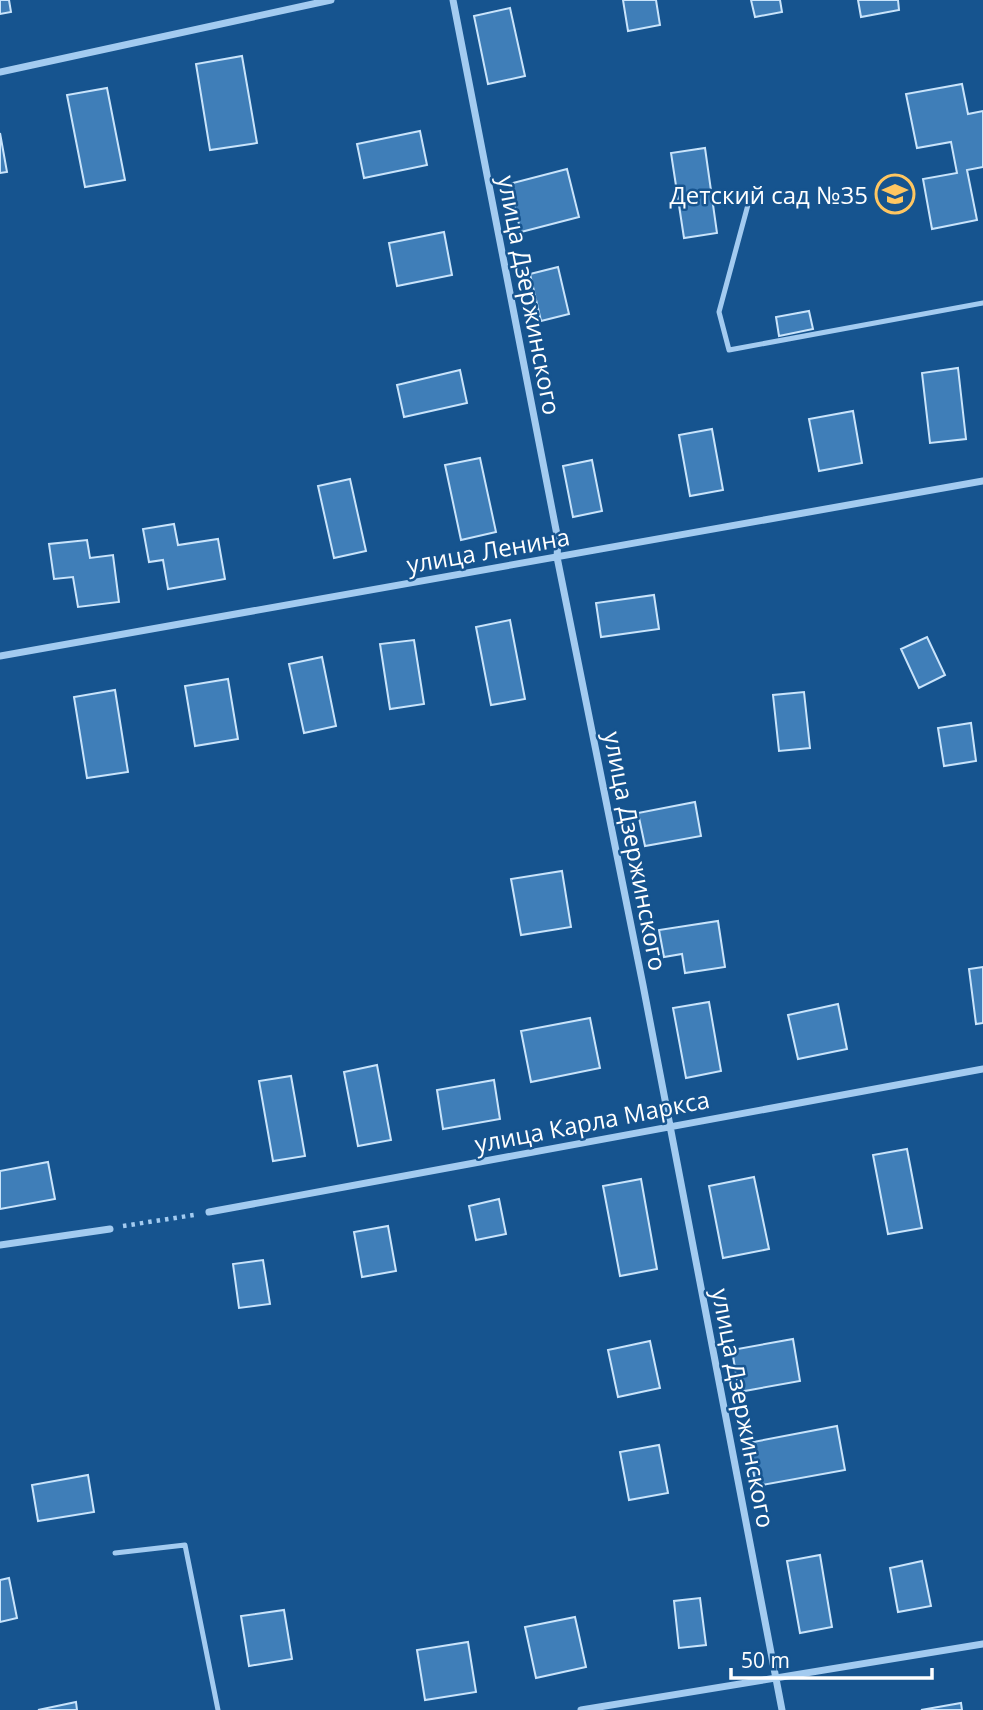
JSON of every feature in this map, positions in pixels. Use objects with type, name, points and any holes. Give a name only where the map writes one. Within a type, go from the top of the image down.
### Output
[{"type":"street","points":[[0,72],[331,0]]},
{"type":"street","name":"улица Дзержинского","points":[[453,0],[558,540],[557,557],[782,1710]]},
{"type":"street","name":"улица Ленина","points":[[0,656],[983,481]]},
{"type":"street","name":"улица Карла Маркса","points":[[209,1212],[983,1069]]},
{"type":"street","points":[[0,1245],[110,1229]]},
{"type":"street","points":[[581,1710],[983,1644]]},
{"type":"lane","points":[[749,201],[719,312],[729,350],[983,303]]},
{"type":"lane","points":[[115,1552],[185,1545],[218,1710]]},
{"type":"path","points":[[110,1229],[209,1212]]},
{"type":"building","points":[[0,0],[9,0],[11,12],[0,14]]},
{"type":"building","points":[[623,0],[656,0],[660,25],[628,31]]},
{"type":"building","points":[[751,0],[780,0],[782,12],[755,17]]},
{"type":"building","points":[[858,0],[898,0],[899,10],[861,17]]},
{"type":"building","points":[[510,8],[525,76],[488,84],[474,16]]},
{"type":"building","points":[[242,56],[257,143],[210,150],[196,64]]},
{"type":"building","points":[[962,84],[968,114],[983,111],[983,167],[967,170],[977,220],[932,229],[923,179],[957,173],[951,142],[917,148],[906,94]]},
{"type":"building","points":[[107,88],[125,180],[85,187],[67,95]]},
{"type":"building","points":[[420,131],[427,165],[364,178],[357,144]]},
{"type":"building","points":[[0,133],[7,172],[0,173]]},
{"type":"building","points":[[705,148],[717,233],[684,238],[671,153]]},
{"type":"building","points":[[567,169],[579,217],[521,232],[509,184]]},
{"type":"building","points":[[444,232],[452,275],[397,286],[389,243]]},
{"type":"building","points":[[558,267],[569,314],[541,321],[530,274]]},
{"type":"building","points":[[809,311],[813,329],[779,336],[776,317]]},
{"type":"building","points":[[958,368],[966,439],[930,443],[922,373]]},
{"type":"building","points":[[460,370],[467,403],[404,417],[397,385]]},
{"type":"building","points":[[853,411],[862,463],[819,471],[809,419]]},
{"type":"building","points":[[712,429],[723,490],[690,496],[679,435]]},
{"type":"building","points":[[480,458],[496,532],[461,540],[445,465]]},
{"type":"building","points":[[592,460],[602,511],[573,517],[563,466]]},
{"type":"building","points":[[350,479],[366,551],[334,558],[318,486]]},
{"type":"building","points":[[174,524],[178,545],[218,539],[225,579],[168,589],[163,560],[149,562],[143,529]]},
{"type":"building","points":[[87,540],[90,558],[113,555],[119,602],[78,607],[73,577],[54,579],[49,544]]},
{"type":"building","points":[[654,595],[659,629],[601,637],[596,603]]},
{"type":"building","points":[[510,620],[525,699],[491,705],[476,627]]},
{"type":"building","points":[[927,637],[945,675],[919,688],[901,649]]},
{"type":"building","points":[[414,640],[424,704],[390,709],[380,644]]},
{"type":"building","points":[[322,657],[336,726],[304,733],[289,664]]},
{"type":"building","points":[[228,679],[238,739],[195,746],[185,686]]},
{"type":"building","points":[[115,690],[128,772],[87,778],[74,697]]},
{"type":"building","points":[[804,692],[810,748],[779,751],[773,695]]},
{"type":"building","points":[[971,723],[976,761],[944,766],[938,728]]},
{"type":"building","points":[[695,802],[701,836],[645,846],[638,813]]},
{"type":"building","points":[[562,871],[571,927],[521,935],[511,879]]},
{"type":"building","points":[[718,921],[725,967],[685,973],[682,954],[664,957],[659,930]]},
{"type":"building","points":[[983,967],[983,1023],[976,1024],[969,969]]},
{"type":"building","points":[[709,1002],[721,1071],[686,1078],[673,1008]]},
{"type":"building","points":[[838,1004],[847,1049],[798,1059],[788,1015]]},
{"type":"building","points":[[590,1018],[600,1068],[531,1082],[521,1031]]},
{"type":"building","points":[[377,1065],[391,1140],[358,1146],[344,1072]]},
{"type":"building","points":[[291,1076],[305,1156],[273,1161],[259,1081]]},
{"type":"building","points":[[494,1080],[500,1119],[443,1129],[437,1090]]},
{"type":"building","points":[[907,1149],[922,1228],[888,1234],[873,1155]]},
{"type":"building","points":[[48,1162],[55,1199],[0,1209],[0,1171]]},
{"type":"building","points":[[754,1177],[769,1249],[723,1258],[709,1186]]},
{"type":"building","points":[[641,1179],[657,1269],[620,1276],[603,1186]]},
{"type":"building","points":[[499,1199],[506,1234],[476,1240],[469,1206]]},
{"type":"building","points":[[388,1226],[396,1271],[362,1277],[354,1232]]},
{"type":"building","points":[[263,1260],[270,1304],[239,1308],[233,1264]]},
{"type":"building","points":[[793,1339],[800,1381],[739,1392],[732,1350]]},
{"type":"building","points":[[650,1341],[660,1388],[618,1397],[608,1350]]},
{"type":"building","points":[[837,1426],[845,1470],[756,1486],[748,1443]]},
{"type":"building","points":[[659,1445],[668,1493],[629,1500],[620,1452]]},
{"type":"building","points":[[88,1475],[94,1512],[38,1521],[32,1485]]},
{"type":"building","points":[[820,1555],[832,1627],[800,1633],[787,1561]]},
{"type":"building","points":[[922,1561],[931,1606],[898,1612],[890,1568]]},
{"type":"building","points":[[9,1578],[17,1618],[0,1622],[0,1580]]},
{"type":"building","points":[[700,1598],[706,1645],[679,1648],[674,1601]]},
{"type":"building","points":[[284,1610],[292,1659],[249,1666],[241,1616]]},
{"type":"building","points":[[575,1617],[586,1667],[536,1678],[525,1627]]},
{"type":"building","points":[[468,1642],[476,1692],[425,1700],[417,1650]]},
{"type":"building","points":[[76,1702],[77,1710],[38,1710]]},
{"type":"building","points":[[961,1703],[962,1710],[921,1710]]},
{"type":"place","name":"Детский сад №35","points":[[895,194]]}]
